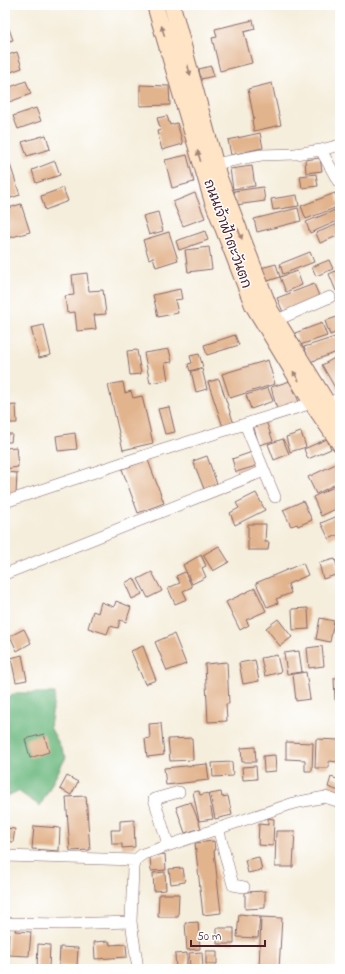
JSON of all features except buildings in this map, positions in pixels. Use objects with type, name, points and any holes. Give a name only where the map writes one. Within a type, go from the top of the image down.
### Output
[{"type":"main road","name":"ถนนเจ้าฟ้าตะวันตก","points":[[155,5],[212,199],[253,305],[327,402],[340,444]]},
{"type":"main road","name":"ถนนเจ้าฟ้าตะวันตก","points":[[172,5],[219,178],[267,303],[340,424]]},
{"type":"street","points":[[215,164],[261,154],[295,154],[340,145]]},
{"type":"street","points":[[321,150],[338,181],[340,182]]},
{"type":"street","points":[[276,320],[330,297]]},
{"type":"street","points":[[5,502],[245,424],[327,402]]},
{"type":"street","points":[[245,424],[275,497]]},
{"type":"street","points":[[5,574],[264,471]]},
{"type":"street","points":[[168,844],[154,799],[179,792]]},
{"type":"street","points":[[138,969],[130,922],[132,868],[135,860],[142,854],[168,844],[294,803],[325,797],[340,802]]},
{"type":"street","points":[[218,828],[233,885],[244,888]]},
{"type":"street","points":[[5,856],[135,860]]},
{"type":"street","points":[[5,923],[63,924],[130,922]]},
{"type":"green space","points":[[16,693],[55,693],[50,727],[66,757],[40,806],[18,791],[5,797],[5,699]]}]
